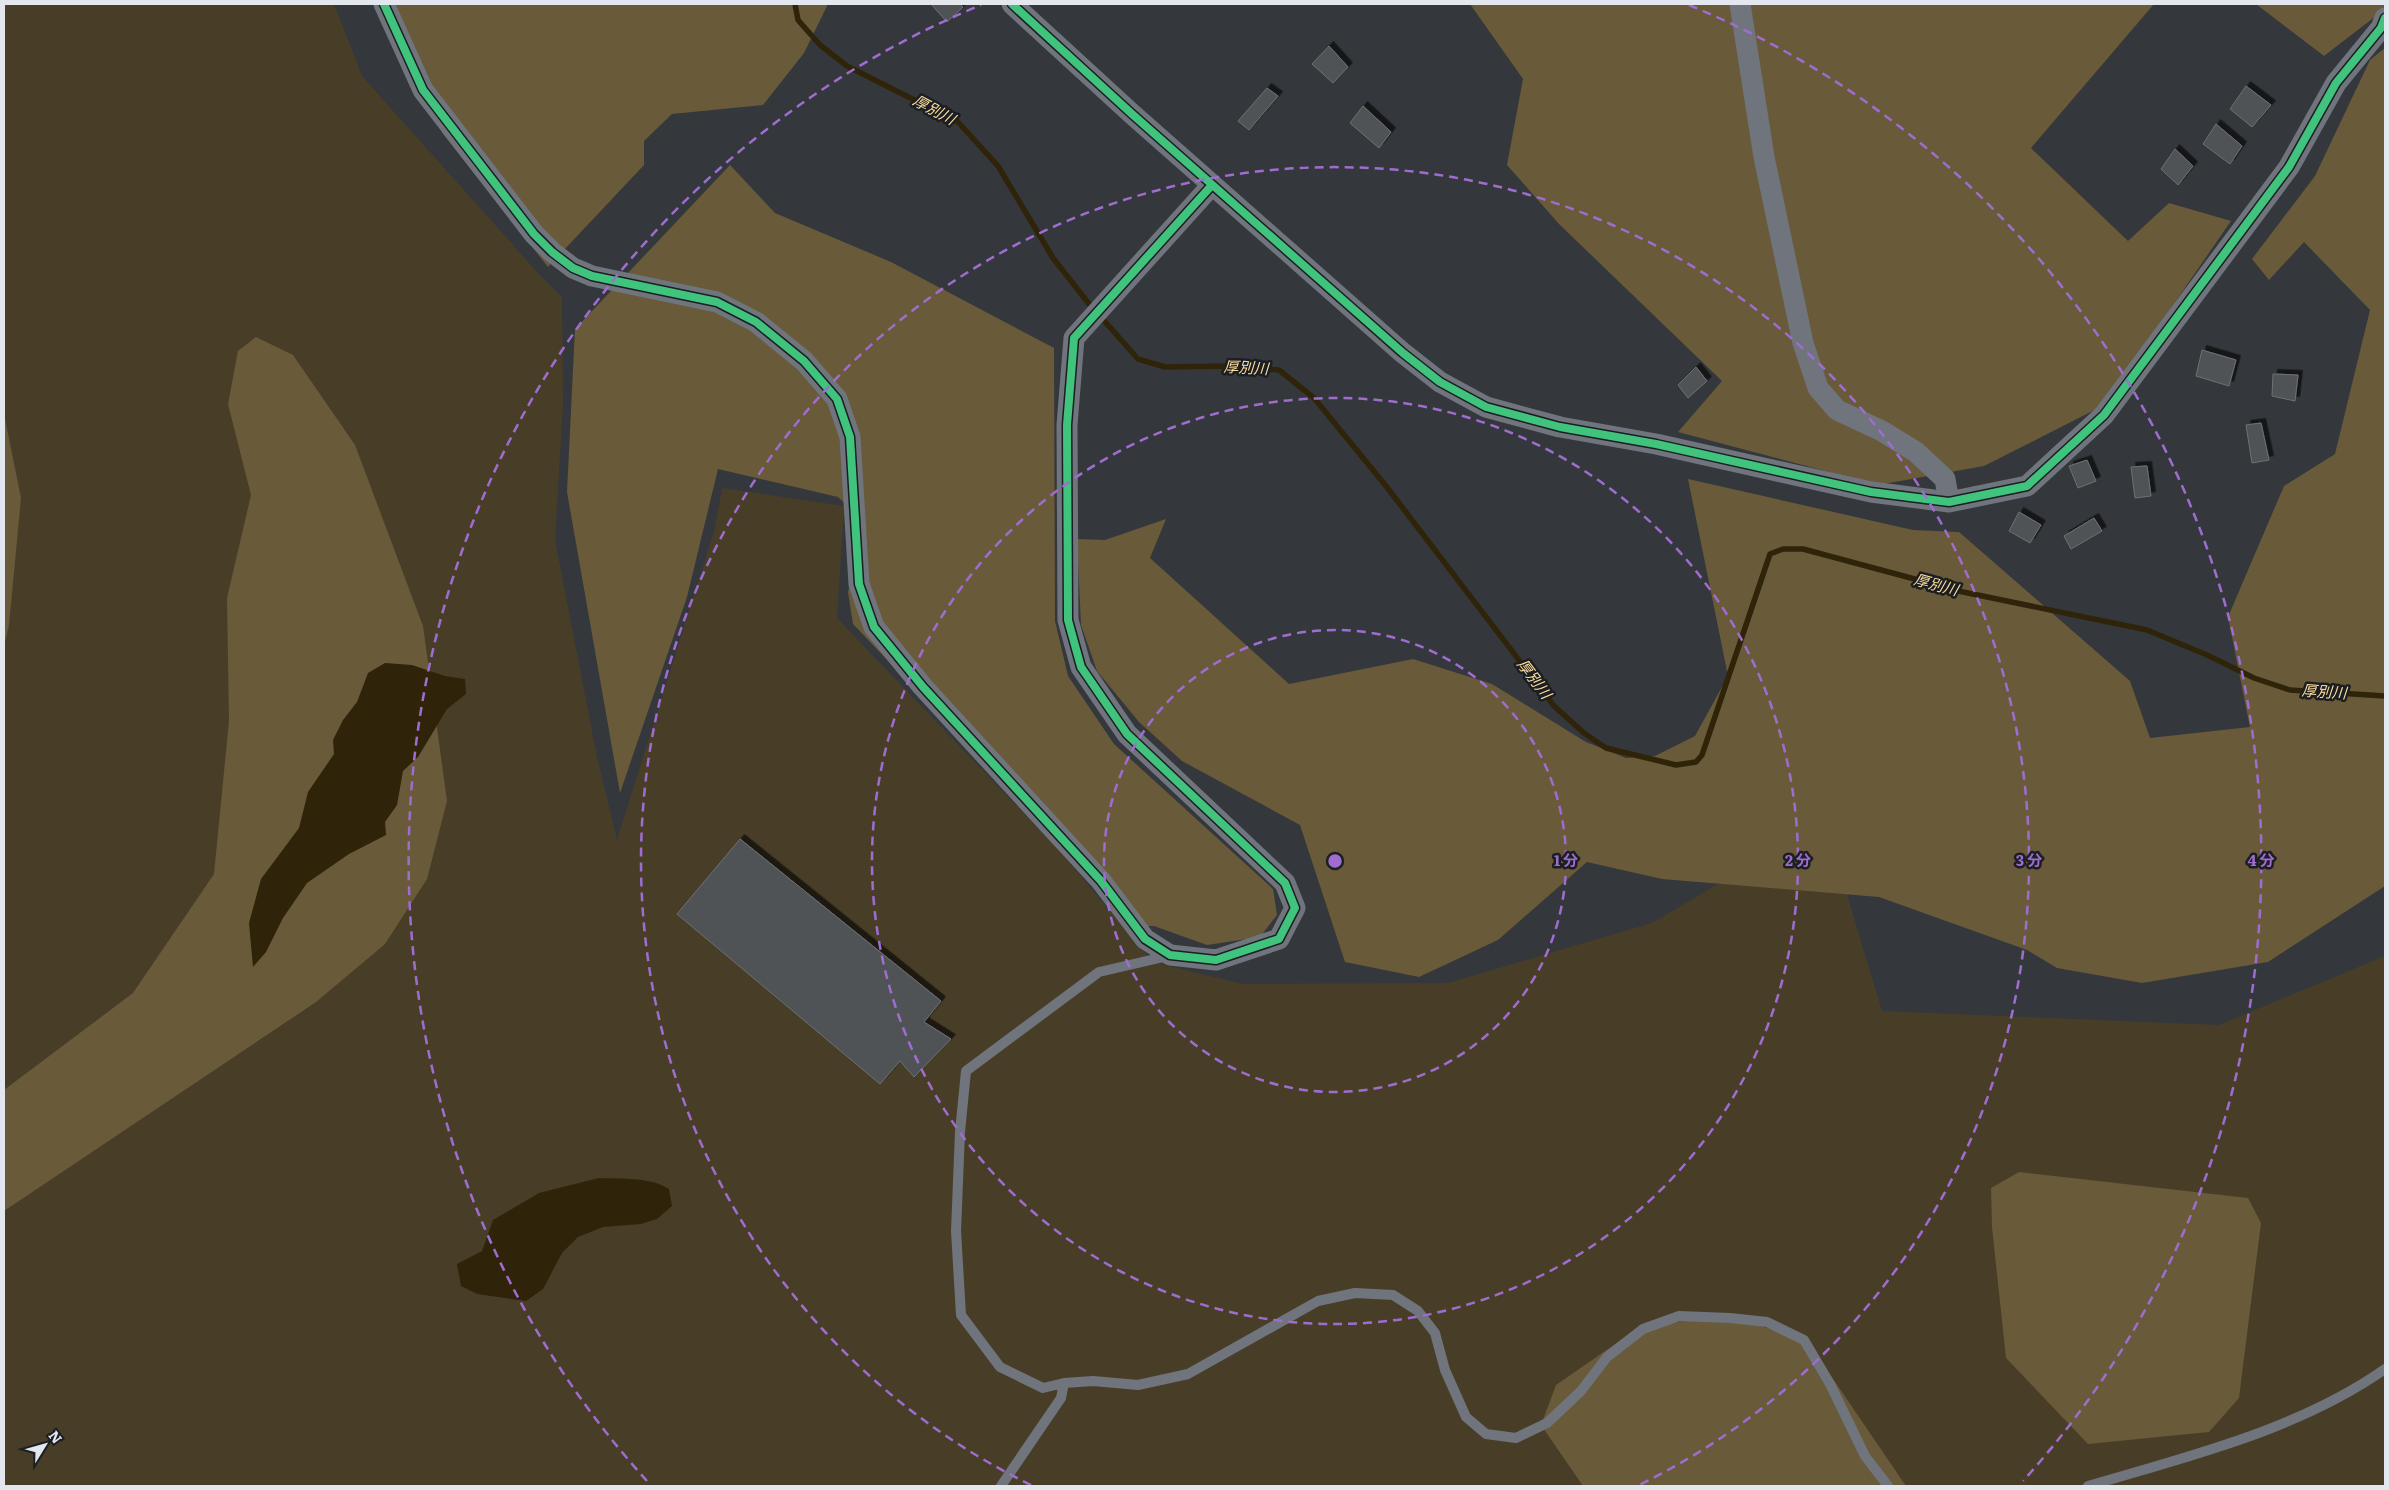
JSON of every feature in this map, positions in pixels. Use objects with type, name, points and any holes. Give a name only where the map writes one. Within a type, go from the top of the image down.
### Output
[{"type":"street","points":[[384,4],[423,90],[534,234],[552,252],[573,268],[592,276],[716,302],[756,322],[804,361],[837,399],[850,437],[859,584],[874,627],[923,688],[1101,882],[1145,939],[1170,956],[1216,960],[1279,939],[1295,908],[1286,883],[1127,734],[1080,667],[1068,620],[1067,425],[1074,338],[1212,185]]},
{"type":"street","points":[[1012,4],[1132,114],[1402,353],[1440,382],[1486,407],[1560,427],[1656,444],[1871,492],[1949,502],[2027,486],[2104,415],[2289,167],[2336,83],[2384,24]]},
{"type":"street","points":[[1740,4],[1766,167],[1803,343],[1818,388],[1837,410],[1882,430],[1916,452],[1945,478],[1949,502]]},
{"type":"lane","points":[[1170,956],[1099,972],[966,1071],[960,1132],[956,1231],[961,1315],[1000,1367],[1043,1388],[1064,1383],[1094,1382],[1138,1386],[1188,1374],[1318,1301],[1355,1294],[1393,1295],[1418,1311],[1435,1333],[1445,1370],[1466,1417],[1486,1434],[1516,1438],[1547,1422],[1581,1391],[1607,1357],[1643,1329],[1679,1316],[1767,1322],[1804,1340],[1830,1384],[1865,1456],[1888,1486]]},
{"type":"lane","points":[[2088,1486],[2191,1456],[2291,1421],[2385,1369]]},
{"type":"lane","points":[[1001,1486],[1061,1398],[1064,1383]]},
{"type":"shaded area","points":[[4,4],[334,4],[362,76],[538,273],[562,297],[563,404],[555,540],[597,757],[617,840],[714,532],[722,488],[844,506],[837,618],[1057,848],[1153,962],[1243,984],[1448,983],[1652,923],[1743,869],[1844,885],[1882,1011],[2219,1025],[2385,956],[2385,1486],[4,1486]]},
{"type":"shaded area","points":[[377,4],[828,4],[804,53],[763,105],[672,114],[644,141],[644,165],[548,267],[443,134]]},
{"type":"shaded area","points":[[1470,4],[2154,4],[2031,148],[2128,241],[2169,203],[2231,221],[2171,308],[2124,395],[1984,466],[1878,485],[1678,432],[1722,381],[1559,224],[1507,165],[1523,79]]},
{"type":"shaded area","points":[[2256,4],[2385,4],[2385,9],[2324,56]]},
{"type":"shaded area","points":[[2385,48],[2385,886],[2268,962],[2142,983],[2057,968],[2027,950],[1879,897],[1662,879],[1587,862],[1498,940],[1419,977],[1345,962],[1300,825],[1182,761],[1139,722],[1097,671],[1081,625],[1077,539],[1105,540],[1166,519],[1150,558],[1289,684],[1413,659],[1492,684],[1586,742],[1626,758],[1655,756],[1695,736],[1728,676],[1688,479],[1913,530],[1959,532],[2130,681],[2150,738],[2250,727],[2228,617],[2284,486],[2335,454],[2370,310],[2304,242],[2269,280],[2252,259],[2315,176],[2370,60]]},
{"type":"shaded area","points":[[730,165],[775,213],[891,262],[1054,348],[1055,621],[1068,676],[1114,744],[1273,889],[1277,915],[1260,937],[1207,945],[1154,926],[1140,926],[853,624],[848,592],[865,522],[838,497],[718,469],[687,597],[620,793],[567,492],[575,329]]},
{"type":"shaded area","points":[[256,337],[293,355],[355,445],[423,626],[447,801],[427,879],[385,944],[316,1002],[4,1211],[4,1090],[133,993],[214,874],[229,721],[227,598],[251,495],[228,404],[238,351]]},
{"type":"shaded area","points":[[4,414],[21,498],[9,625],[4,646]]},
{"type":"shaded area","points":[[385,663],[412,665],[445,676],[465,679],[466,694],[447,709],[418,757],[403,771],[397,805],[385,822],[386,835],[349,854],[307,883],[283,918],[266,952],[253,967],[249,923],[261,879],[299,828],[308,792],[334,754],[333,740],[343,720],[357,702],[368,673]]},
{"type":"shaded area","points":[[2019,1172],[2248,1198],[2261,1223],[2239,1398],[2209,1432],[2088,1444],[2006,1358],[1992,1227],[1991,1188]]},
{"type":"shaded area","points":[[599,1178],[636,1179],[661,1185],[669,1189],[672,1206],[657,1219],[641,1224],[603,1227],[578,1237],[562,1253],[543,1289],[526,1301],[477,1294],[461,1286],[457,1264],[482,1251],[493,1220],[539,1193]]},
{"type":"shaded area","points":[[1718,1314],[1789,1334],[1818,1357],[1906,1486],[1583,1486],[1541,1425],[1556,1385],[1634,1331]]},
{"type":"building","points":[[931,4],[960,4],[963,7],[947,22]]},
{"type":"building","points":[[1329,46],[1348,67],[1333,83],[1312,64]]},
{"type":"building","points":[[2246,86],[2271,105],[2252,127],[2230,109]]},
{"type":"building","points":[[1267,88],[1278,96],[1249,130],[1238,121]]},
{"type":"building","points":[[1363,106],[1391,132],[1379,148],[1350,123]]},
{"type":"building","points":[[2216,124],[2242,146],[2230,164],[2203,144]]},
{"type":"building","points":[[2175,149],[2193,166],[2178,185],[2161,169]]},
{"type":"building","points":[[2202,350],[2236,360],[2229,386],[2196,376]]},
{"type":"building","points":[[1696,367],[1707,381],[1688,398],[1678,385]]},
{"type":"building","points":[[2273,374],[2298,375],[2295,401],[2272,396]]},
{"type":"building","points":[[2261,423],[2269,460],[2252,463],[2246,425]]},
{"type":"building","points":[[2087,460],[2096,481],[2078,488],[2069,466]]},
{"type":"building","points":[[2147,466],[2151,496],[2135,498],[2131,467]]},
{"type":"building","points":[[2019,512],[2041,525],[2030,543],[2009,531]]},
{"type":"building","points":[[2094,518],[2102,531],[2071,549],[2064,536]]},
{"type":"building","points":[[740,839],[941,1001],[924,1022],[951,1039],[914,1077],[900,1061],[880,1084],[677,914]]},
{"type":"waterway","name":"厚別川","points":[[795,4],[798,20],[820,45],[847,66],[958,122],[998,166],[1053,258],[1093,309]]},
{"type":"waterway","name":"厚別川","points":[[1100,316],[1138,359],[1165,367],[1228,366],[1279,370],[1314,398],[1386,486],[1554,706],[1584,733],[1606,748],[1676,765],[1696,762],[1702,755],[1770,554],[1783,549],[1803,549],[1963,592],[2147,630],[2207,655],[2254,678],[2290,690],[2385,696]]},
{"type":"cycle path","points":[[384,4],[423,90],[534,234],[552,252],[573,268],[592,276],[717,302],[756,322],[804,361],[837,399],[850,437],[859,584],[874,627],[923,687],[1101,881],[1145,939],[1170,955],[1216,960],[1279,939],[1295,908],[1285,883],[1127,734],[1081,667],[1068,620],[1067,425],[1074,338],[1212,185]]},
{"type":"cycle path","points":[[1012,4],[1132,114],[1403,353],[1440,382],[1486,407],[1560,427],[1656,444],[1871,492],[1949,502],[2027,486],[2104,415],[2289,167],[2336,83],[2381,28],[2385,18]]}]
